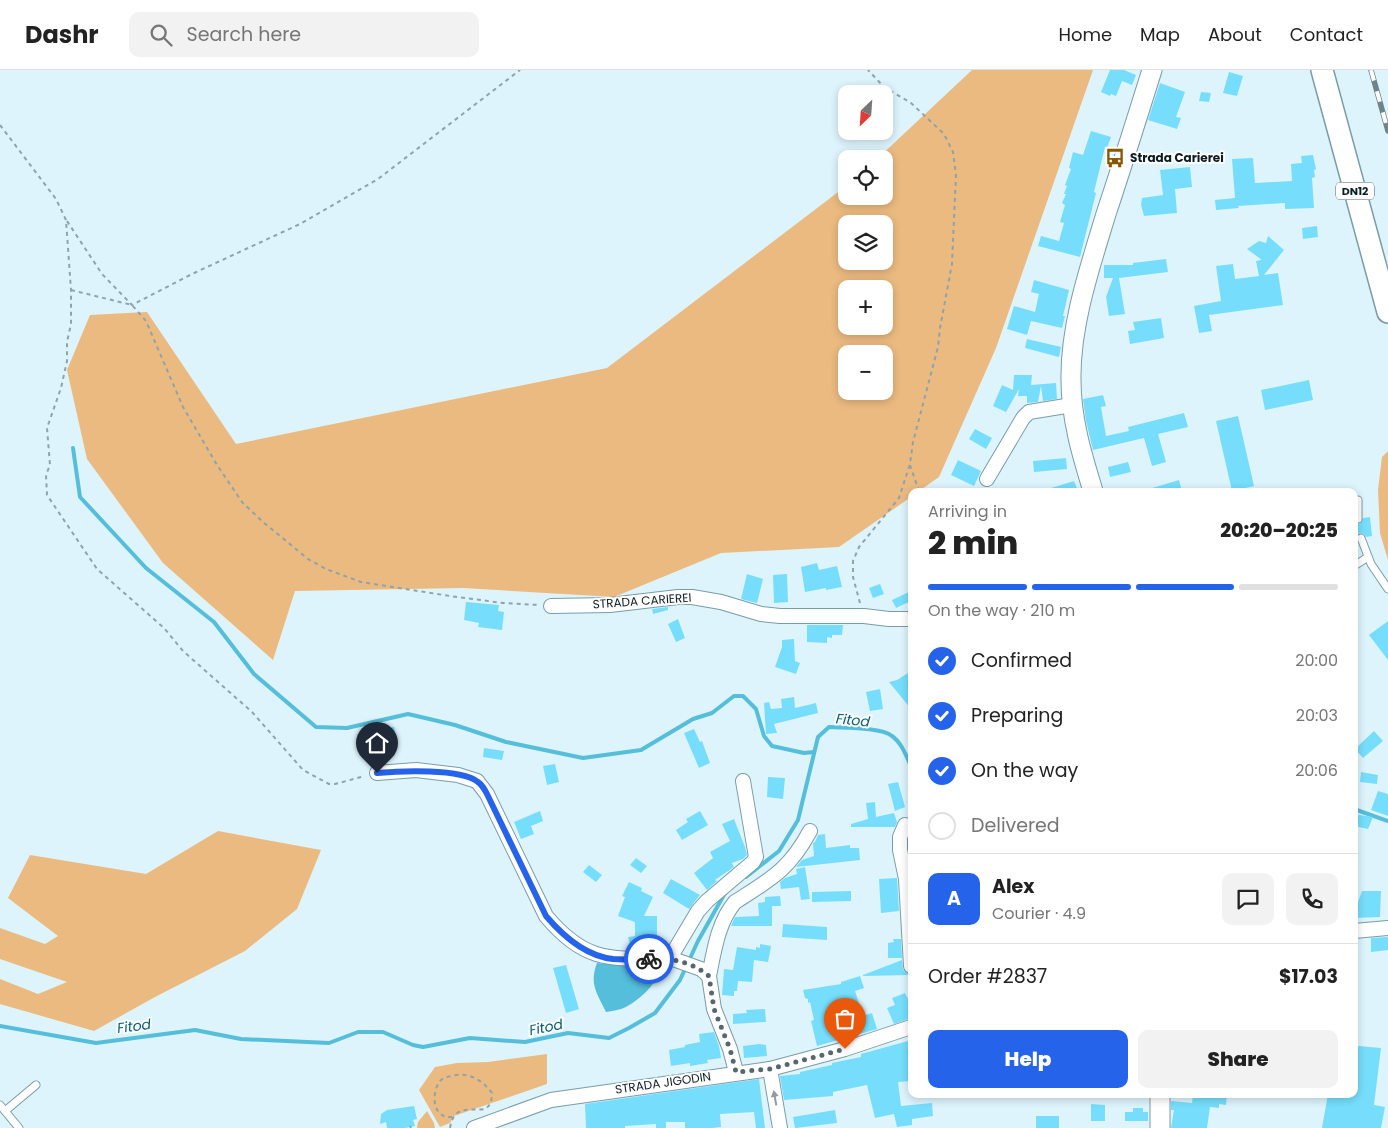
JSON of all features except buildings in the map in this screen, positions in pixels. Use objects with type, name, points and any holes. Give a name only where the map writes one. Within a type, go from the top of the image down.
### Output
[{"type":"main road","points":[[1092,488],[1078,441],[1072,405],[1070,379],[1078,317],[1086,279],[1152,70]]},
{"type":"main road","name":"DN12","points":[[1322,70],[1388,312]]},
{"type":"main road","points":[[1160,1098],[1160,1128]]},
{"type":"street","points":[[987,479],[1023,418],[1029,412],[1072,405]]},
{"type":"street","name":"STRADA CARIEREI","points":[[551,606],[610,604],[692,597],[714,600],[761,614],[780,616],[864,616],[889,620],[908,619]]},
{"type":"street","points":[[377,773],[416,770],[458,775],[477,781],[487,794],[546,916],[570,940],[595,955],[612,959],[673,959],[705,973]]},
{"type":"street","points":[[673,959],[698,911],[753,862],[756,857],[743,781]]},
{"type":"street","points":[[905,825],[900,837],[900,850],[906,879],[908,914]]},
{"type":"street","points":[[736,1072],[730,1049],[714,1009],[705,973],[722,927],[735,902],[782,870],[794,857],[810,831]]},
{"type":"street","points":[[1358,931],[1388,928]]},
{"type":"street","name":"STRADA JIGODIN","points":[[474,1128],[551,1100],[736,1072],[770,1069],[845,1049],[908,1028]]},
{"type":"street","points":[[770,1069],[780,1128]]},
{"type":"lane","points":[[1358,500],[1358,519]]},
{"type":"lane","points":[[1361,538],[1368,557],[1388,589]]},
{"type":"lane","points":[[1358,563],[1368,557]]},
{"type":"lane","points":[[19,1128],[2,1108],[36,1085]]},
{"type":"path","points":[[71,290],[132,305],[192,274],[300,224],[378,178],[520,70]]},
{"type":"path","points":[[864,616],[853,577],[853,561],[860,547],[899,498],[910,464],[913,442],[938,347],[952,264],[955,168],[953,152],[944,134],[911,102],[890,92],[868,70]]},
{"type":"path","points":[[0,125],[56,199],[66,220],[102,274],[146,321],[183,406],[217,465],[242,502],[300,554],[326,569],[361,582],[467,599],[551,606]]},
{"type":"path","points":[[66,220],[71,290],[71,324],[62,388],[47,428],[50,465],[46,475],[47,495],[97,569],[164,628],[183,651],[252,712],[304,770],[329,784],[377,773]]},
{"type":"path","points":[[910,464],[917,488]]},
{"type":"path","points":[[450,1128],[452,1117],[464,1110],[486,1109],[491,1103],[492,1093],[478,1080],[467,1074],[455,1074],[446,1077],[438,1086],[434,1096],[435,1103],[436,1109],[443,1115],[452,1117]]},
{"type":"shaded area","points":[[972,70],[1093,70],[996,348],[939,477],[923,488],[908,488],[908,499],[839,547],[721,553],[614,597],[463,588],[295,591],[273,660],[163,563],[87,459],[67,370],[90,315],[147,312],[236,444],[607,368],[838,192],[838,205],[893,205],[893,150],[887,150]]},
{"type":"shaded area","points":[[1388,451],[1388,560],[1380,533],[1378,490],[1382,457]]},
{"type":"shaded area","points":[[218,831],[321,850],[297,909],[245,951],[94,1031],[0,1004],[0,979],[38,994],[67,982],[0,959],[0,928],[45,944],[58,936],[8,898],[30,855],[146,874]]},
{"type":"shaded area","points":[[547,1054],[547,1084],[454,1116],[450,1123],[440,1127],[419,1090],[435,1067]]},
{"type":"shaded area","points":[[427,1111],[435,1128],[417,1128],[418,1122]]},
{"type":"water","points":[[597,963],[635,968],[657,976],[648,990],[635,1001],[624,1008],[606,1012],[594,983]]},
{"type":"waterway","points":[[73,448],[80,497],[146,568],[214,622],[254,674],[316,727],[347,728],[408,714],[455,725],[506,742],[583,758],[641,750],[693,719],[712,713],[734,696],[743,696],[756,709],[764,736],[772,746],[804,753],[814,752]]},
{"type":"waterway","name":"Fitod","points":[[746,877],[779,851],[798,820],[818,737],[829,727],[871,729],[887,733],[898,742],[908,760]]},
{"type":"waterway","name":"Fitod","points":[[1358,810],[1388,821]]},
{"type":"waterway","name":"Fitod","points":[[0,1026],[96,1043],[195,1030],[241,1039],[329,1043],[358,1032],[383,1032],[413,1045],[423,1047],[470,1038],[525,1042],[568,1033],[609,1038],[655,1013],[680,980],[698,941],[725,893]]},
{"type":"railway","points":[[1371,70],[1388,131]]},
{"type":"way so far","points":[[649,959],[670,958],[701,969],[709,976],[714,1009],[730,1049],[736,1072],[770,1069],[845,1049]]},
{"type":"place","name":"Strada Carierei","points":[[1115,158]]},
{"type":"route","points":[[377,773],[416,770],[458,775],[477,781],[484,788],[546,916],[556,928],[570,940],[595,955],[612,959],[649,959]]}]
